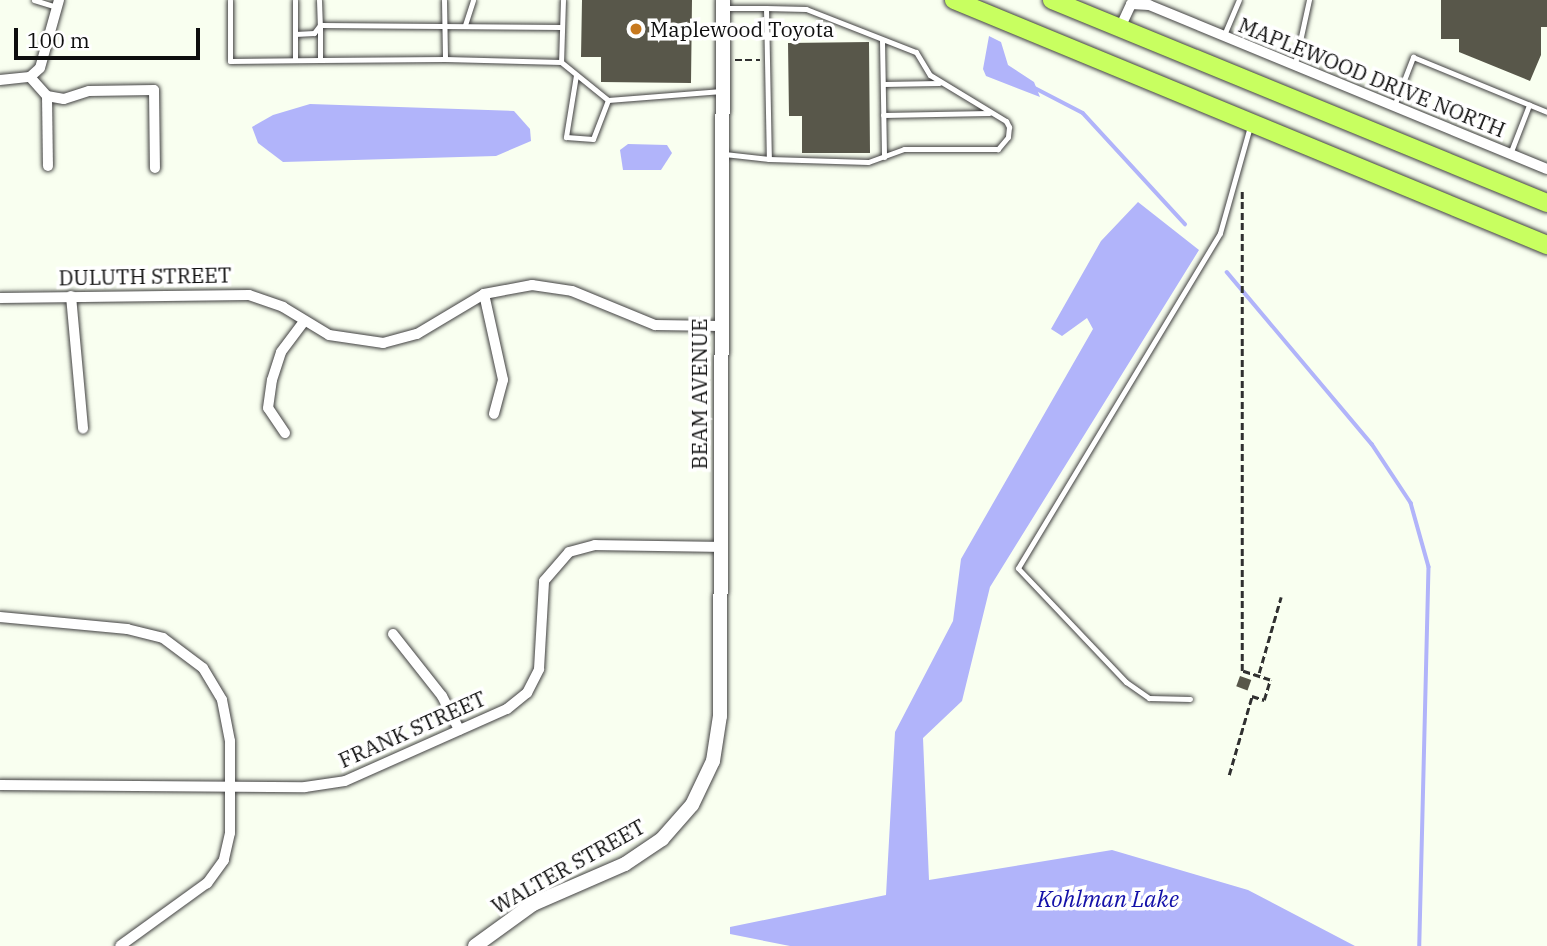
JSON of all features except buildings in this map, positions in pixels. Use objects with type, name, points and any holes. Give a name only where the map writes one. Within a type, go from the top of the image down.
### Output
[{"type":"main road","points":[[954,0],[1547,245]]},
{"type":"main road","points":[[1052,0],[1547,203]]},
{"type":"street","name":"MAPLEWOOD DRIVE NORTH","points":[[1120,28],[1127,8],[1136,1],[1547,169]]},
{"type":"street","points":[[0,80],[30,77],[40,68],[58,3]]},
{"type":"street","name":"BEAM AVENUE","points":[[703,786],[713,761],[720,716],[723,4]]},
{"type":"street","points":[[30,77],[47,96],[64,99],[89,92],[154,90],[155,168]]},
{"type":"street","points":[[47,96],[48,166]]},
{"type":"street","name":"DULUTH STREET","points":[[0,298],[249,295],[283,307],[304,321],[347,340],[383,343],[418,334],[484,294],[510,287],[554,286],[655,325],[720,326]]},
{"type":"street","points":[[484,294],[503,380],[494,414]]},
{"type":"street","points":[[71,296],[83,428]]},
{"type":"street","points":[[285,433],[268,408],[272,380],[281,352],[304,321]]},
{"type":"street","name":"FRANK STREET","points":[[0,785],[305,787],[345,781],[518,702],[534,682],[540,657],[540,593],[550,570],[569,552],[595,545],[721,547]]},
{"type":"street","points":[[0,617],[144,631],[191,656],[222,700],[230,741],[228,846],[216,873],[120,946]]},
{"type":"street","points":[[393,634],[442,696],[459,730]]},
{"type":"street","name":"WALTER STREET","points":[[475,946],[533,904],[644,853],[678,823],[703,786]]},
{"type":"lane","points":[[34,0],[58,3]]},
{"type":"lane","points":[[230,0],[230,61],[445,59],[561,62],[608,100],[722,91]]},
{"type":"lane","points":[[295,0],[295,60]]},
{"type":"lane","points":[[319,0],[320,60]]},
{"type":"lane","points":[[444,0],[445,59]]},
{"type":"lane","points":[[465,25],[474,0]]},
{"type":"lane","points":[[561,62],[563,0]]},
{"type":"lane","points":[[1223,38],[1239,0]]},
{"type":"lane","points":[[1294,67],[1309,0]]},
{"type":"lane","points":[[722,153],[810,163],[868,162],[904,149],[998,149],[1009,137],[1006,121],[941,83],[916,52],[806,9],[723,4]]},
{"type":"lane","points":[[766,8],[769,159]]},
{"type":"lane","points":[[295,34],[314,33],[320,25]]},
{"type":"lane","points":[[320,25],[562,27]]},
{"type":"lane","points":[[882,40],[884,157]]},
{"type":"lane","points":[[1394,106],[1413,57],[1547,112]]},
{"type":"lane","points":[[576,75],[566,137],[593,139],[608,100]]},
{"type":"lane","points":[[883,84],[941,83]]},
{"type":"lane","points":[[1510,154],[1529,106]]},
{"type":"lane","points":[[883,115],[990,113]]},
{"type":"lane","points":[[1190,699],[1149,698],[1126,682],[1018,568],[1220,233],[1252,122]]},
{"type":"path","points":[[732,60],[767,60]]},
{"type":"path","points":[[1229,775],[1252,696],[1264,700],[1270,680],[1259,673],[1242,671],[1242,181]]},
{"type":"path","points":[[1259,673],[1281,597]]},
{"type":"water","points":[[989,36],[1001,42],[1008,65],[1034,82],[1040,97],[986,76],[983,69]]},
{"type":"water","points":[[310,104],[514,111],[530,129],[531,141],[496,156],[283,162],[258,143],[252,127],[273,115]]},
{"type":"water","points":[[628,144],[667,145],[672,153],[661,170],[623,170],[620,150]]},
{"type":"water","name":"Kohlman Lake","points":[[1138,202],[1199,250],[990,587],[962,701],[923,738],[929,880],[1112,850],[1248,890],[1355,946],[790,946],[730,934],[730,927],[886,895],[895,732],[953,621],[961,559],[1093,329],[1087,318],[1062,336],[1051,329],[1101,241]]},
{"type":"waterway","points":[[1033,87],[1083,113],[1185,224]]},
{"type":"waterway","points":[[1227,272],[1372,444],[1411,503],[1429,567],[1420,946]]},
{"type":"place","name":"Maplewood Toyota","points":[[636,29]]}]
